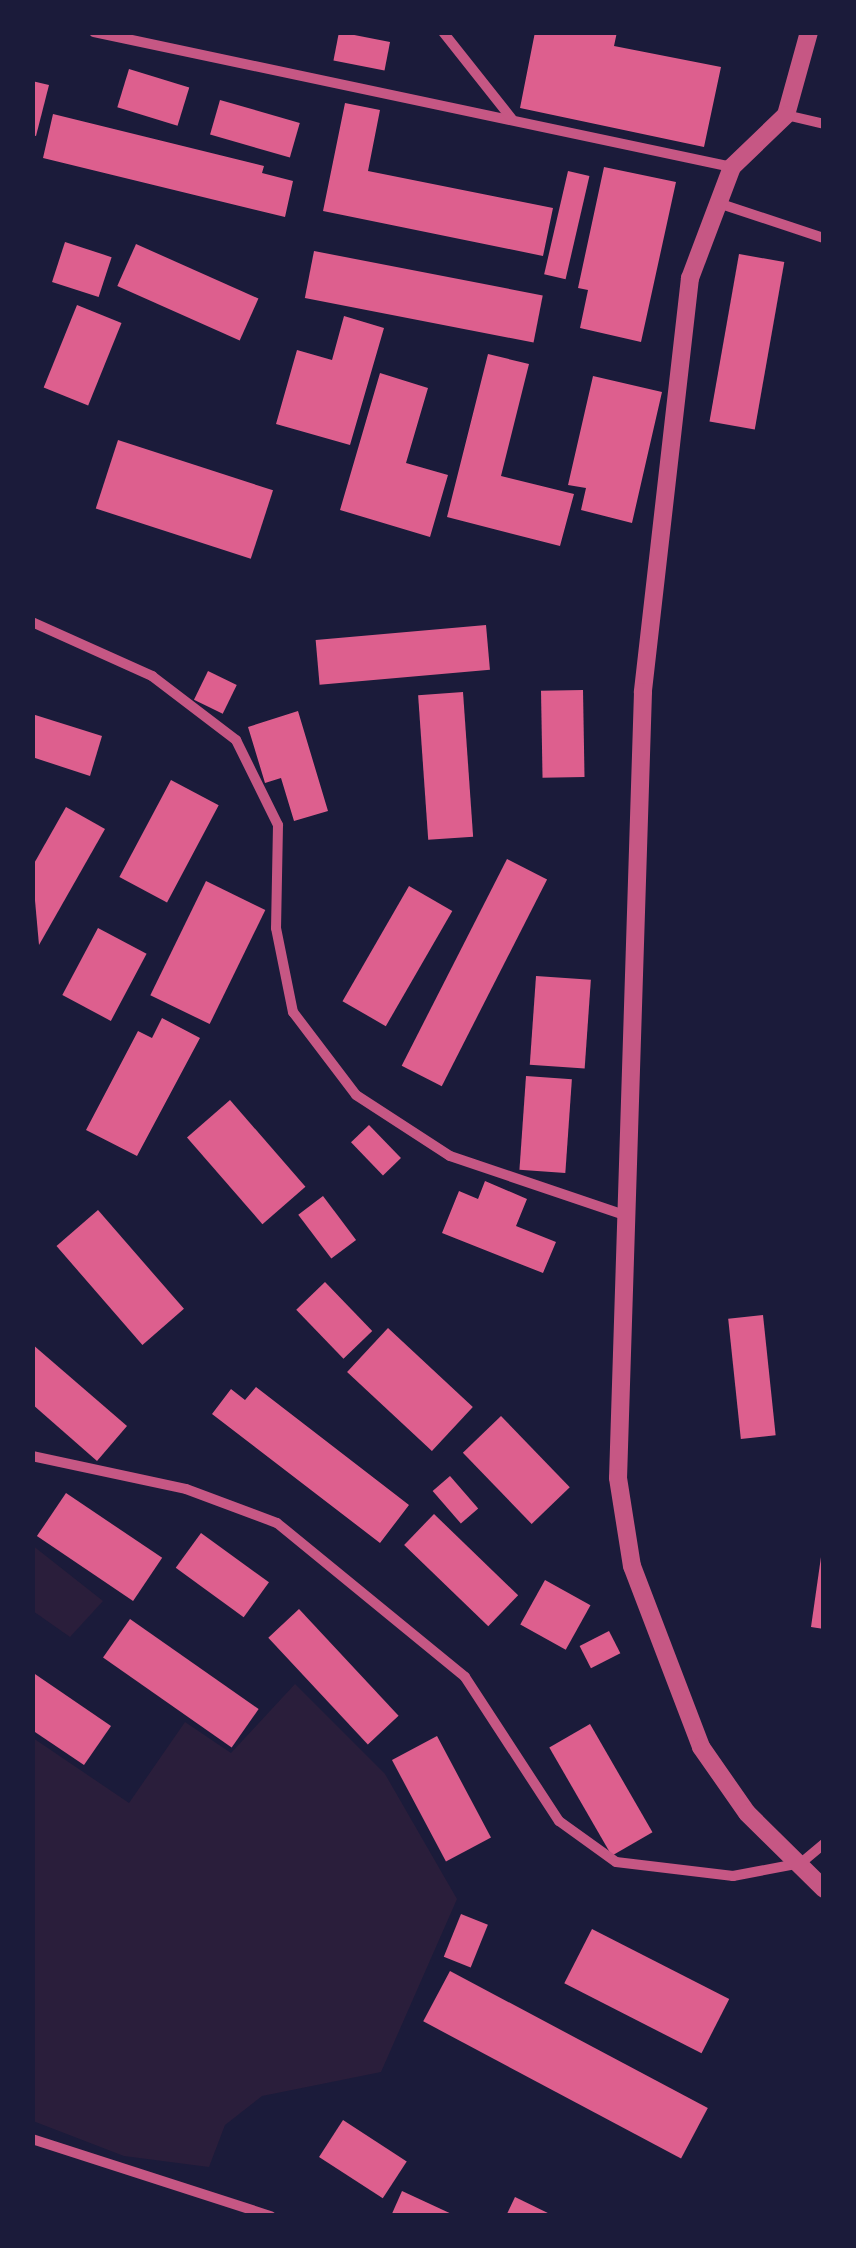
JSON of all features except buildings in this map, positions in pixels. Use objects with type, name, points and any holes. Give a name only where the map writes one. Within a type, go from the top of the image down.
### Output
[{"type":"street","points":[[94,32],[732,168]]},
{"type":"street","points":[[443,32],[513,120]]},
{"type":"street","points":[[809,32],[786,114],[732,168],[690,278],[644,692],[621,1214],[618,1478],[632,1566],[701,1747],[747,1813],[802,1863],[824,1890]]},
{"type":"street","points":[[786,114],[824,124]]},
{"type":"street","points":[[718,203],[824,238]]},
{"type":"street","points":[[32,622],[152,676],[236,740],[278,824],[276,928],[294,1012],[356,1095],[450,1156],[621,1214]]},
{"type":"street","points":[[32,1456],[186,1489],[277,1523],[465,1676],[559,1821],[616,1862],[732,1876],[802,1863],[824,1844]]},
{"type":"street","points":[[32,2139],[272,2216]]},
{"type":"shaded area","points":[[32,1545],[103,1601],[70,1637],[33,1611]]},
{"type":"shaded area","points":[[295,1684],[385,1774],[457,1899],[381,2072],[262,2096],[225,2125],[209,2167],[124,2156],[33,2121],[33,1738],[129,1803],[185,1722],[231,1753]]}]
